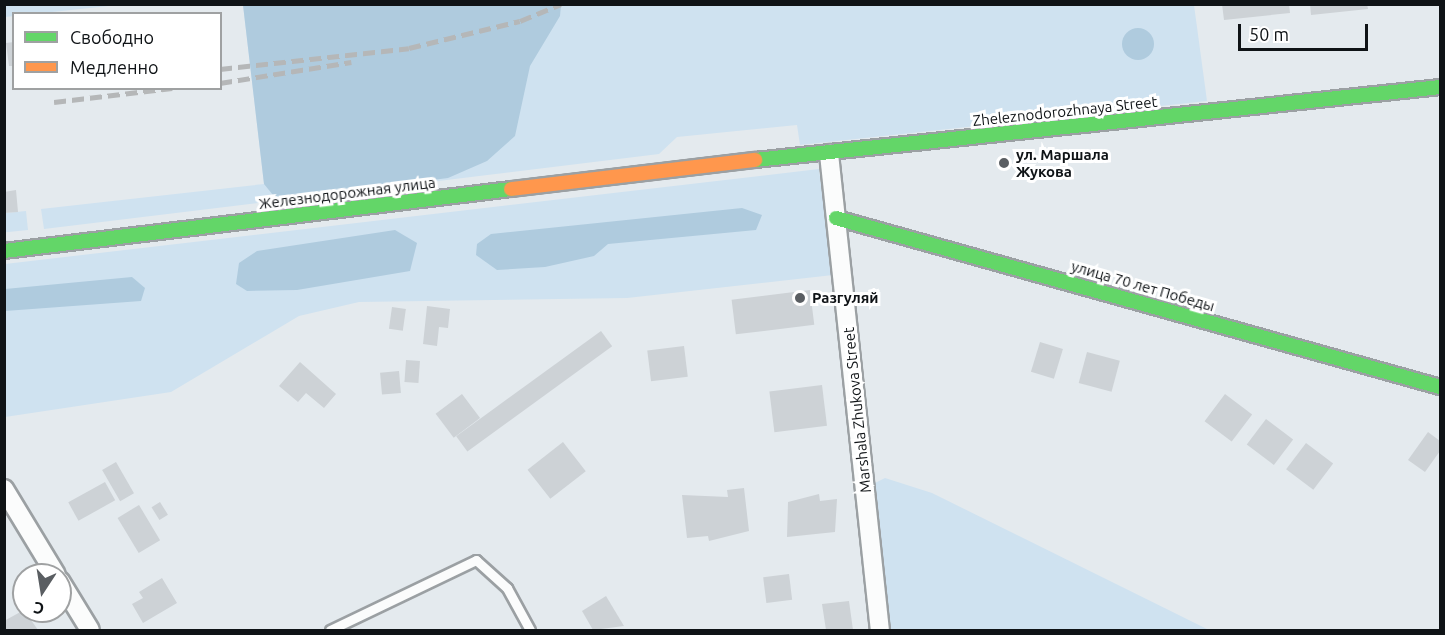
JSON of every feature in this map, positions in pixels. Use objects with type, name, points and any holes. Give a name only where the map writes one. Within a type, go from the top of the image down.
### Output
[{"type":"main road","name":"Zheleznodorozhnaya Street","points":[[829,154],[1440,87]]},
{"type":"main road","name":"Железнодорожная улица","points":[[4,251],[829,154]]},
{"type":"main road","name":"улица 70 лет Победы","points":[[836,218],[1440,387]]},
{"type":"street","name":"Marshala Zhukova Street","points":[[829,154],[880,630]]},
{"type":"street","points":[[4,489],[49,563]]},
{"type":"street","points":[[72,601],[90,630]]},
{"type":"lane","points":[[330,630],[476,560],[507,588],[530,630]]},
{"type":"shaded area","points":[[5,4],[118,5],[52,12],[12,12],[12,16],[5,17]]},
{"type":"shaded area","points":[[243,5],[1194,5],[1207,101],[800,145],[797,125],[677,137],[659,154],[44,229],[41,209],[264,184]]},
{"type":"shaded area","points":[[243,5],[561,5],[560,16],[530,66],[515,136],[487,161],[448,178],[277,200],[264,184]]},
{"type":"shaded area","points":[[1138,28],[1150,32],[1154,44],[1150,56],[1138,60],[1126,56],[1122,44],[1126,32]]},
{"type":"shaded area","points":[[819,169],[833,275],[627,298],[359,302],[299,316],[171,392],[5,417],[5,264]]},
{"type":"shaded area","points":[[742,208],[762,215],[756,230],[608,244],[594,256],[545,267],[497,270],[476,255],[477,244],[491,234]]},
{"type":"shaded area","points":[[26,211],[28,230],[6,232],[4,213]]},
{"type":"shaded area","points":[[395,230],[417,243],[410,271],[297,290],[247,291],[236,284],[239,263],[257,251]]},
{"type":"shaded area","points":[[132,277],[145,288],[141,301],[5,311],[5,289]]},
{"type":"shaded area","points":[[885,478],[932,493],[1209,630],[888,630],[874,495],[875,483]]},
{"type":"building","points":[[1222,4],[1289,4],[1290,13],[1224,20]]},
{"type":"building","points":[[1310,4],[1367,4],[1368,9],[1311,15]]},
{"type":"building","points":[[12,42],[12,66],[9,66],[6,43]]},
{"type":"building","points":[[16,190],[18,212],[4,213],[4,192]]},
{"type":"building","points":[[810,290],[814,325],[736,334],[732,300]]},
{"type":"building","points":[[427,306],[450,309],[448,328],[439,327],[437,346],[423,344]]},
{"type":"building","points":[[392,307],[406,309],[403,331],[389,329]]},
{"type":"building","points":[[601,331],[612,346],[467,452],[456,436]]},
{"type":"building","points":[[1040,342],[1063,349],[1054,379],[1031,372]]},
{"type":"building","points":[[684,346],[688,377],[651,381],[647,351]]},
{"type":"building","points":[[1087,352],[1120,361],[1112,392],[1079,383]]},
{"type":"building","points":[[406,360],[420,361],[418,383],[404,382]]},
{"type":"building","points":[[300,362],[336,394],[324,408],[306,393],[298,402],[279,386]]},
{"type":"building","points":[[399,371],[401,393],[382,395],[380,373]]},
{"type":"building","points":[[822,385],[827,426],[774,432],[769,391]]},
{"type":"building","points":[[462,394],[480,418],[454,438],[436,414]]},
{"type":"building","points":[[1225,394],[1252,414],[1232,442],[1205,421]]},
{"type":"building","points":[[1266,419],[1293,439],[1274,465],[1247,445]]},
{"type":"building","points":[[1428,432],[1440,441],[1440,451],[1425,472],[1408,460]]},
{"type":"building","points":[[563,442],[586,471],[550,499],[528,470]]},
{"type":"building","points":[[1306,443],[1333,463],[1313,490],[1286,469]]},
{"type":"building","points":[[116,462],[134,493],[120,501],[102,470]]},
{"type":"building","points":[[105,482],[115,500],[78,521],[68,502]]},
{"type":"building","points":[[744,488],[749,531],[709,541],[708,536],[687,538],[682,495],[728,497],[727,490]]},
{"type":"building","points":[[819,494],[820,501],[837,499],[835,532],[787,537],[788,502]]},
{"type":"building","points":[[160,502],[168,515],[159,520],[152,507]]},
{"type":"building","points":[[139,505],[160,540],[139,553],[118,518]]},
{"type":"building","points":[[789,574],[792,600],[766,603],[763,577]]},
{"type":"building","points":[[162,578],[177,603],[143,623],[132,604],[143,598],[139,592]]},
{"type":"building","points":[[606,596],[624,626],[593,630],[582,611]]},
{"type":"building","points":[[849,601],[853,630],[826,630],[822,604]]},
{"type":"building","points":[[12,617],[12,623],[33,623],[38,630],[4,630],[4,621]]},
{"type":"railway","points":[[222,69],[409,48],[520,21],[561,4]]},
{"type":"railway","points":[[222,83],[351,62]]},
{"type":"railway","points":[[54,102],[155,90]]},
{"type":"traffic: fast","points":[[755,160],[1440,87]]},
{"type":"traffic: fast","points":[[4,251],[511,189]]},
{"type":"traffic: fast","points":[[836,218],[1440,387]]},
{"type":"traffic: slow","points":[[511,189],[755,160]]},
{"type":"place","name":"ул. Маршала Жукова","points":[[1004,163]]},
{"type":"place","name":"Разгуляй","points":[[800,298]]}]
